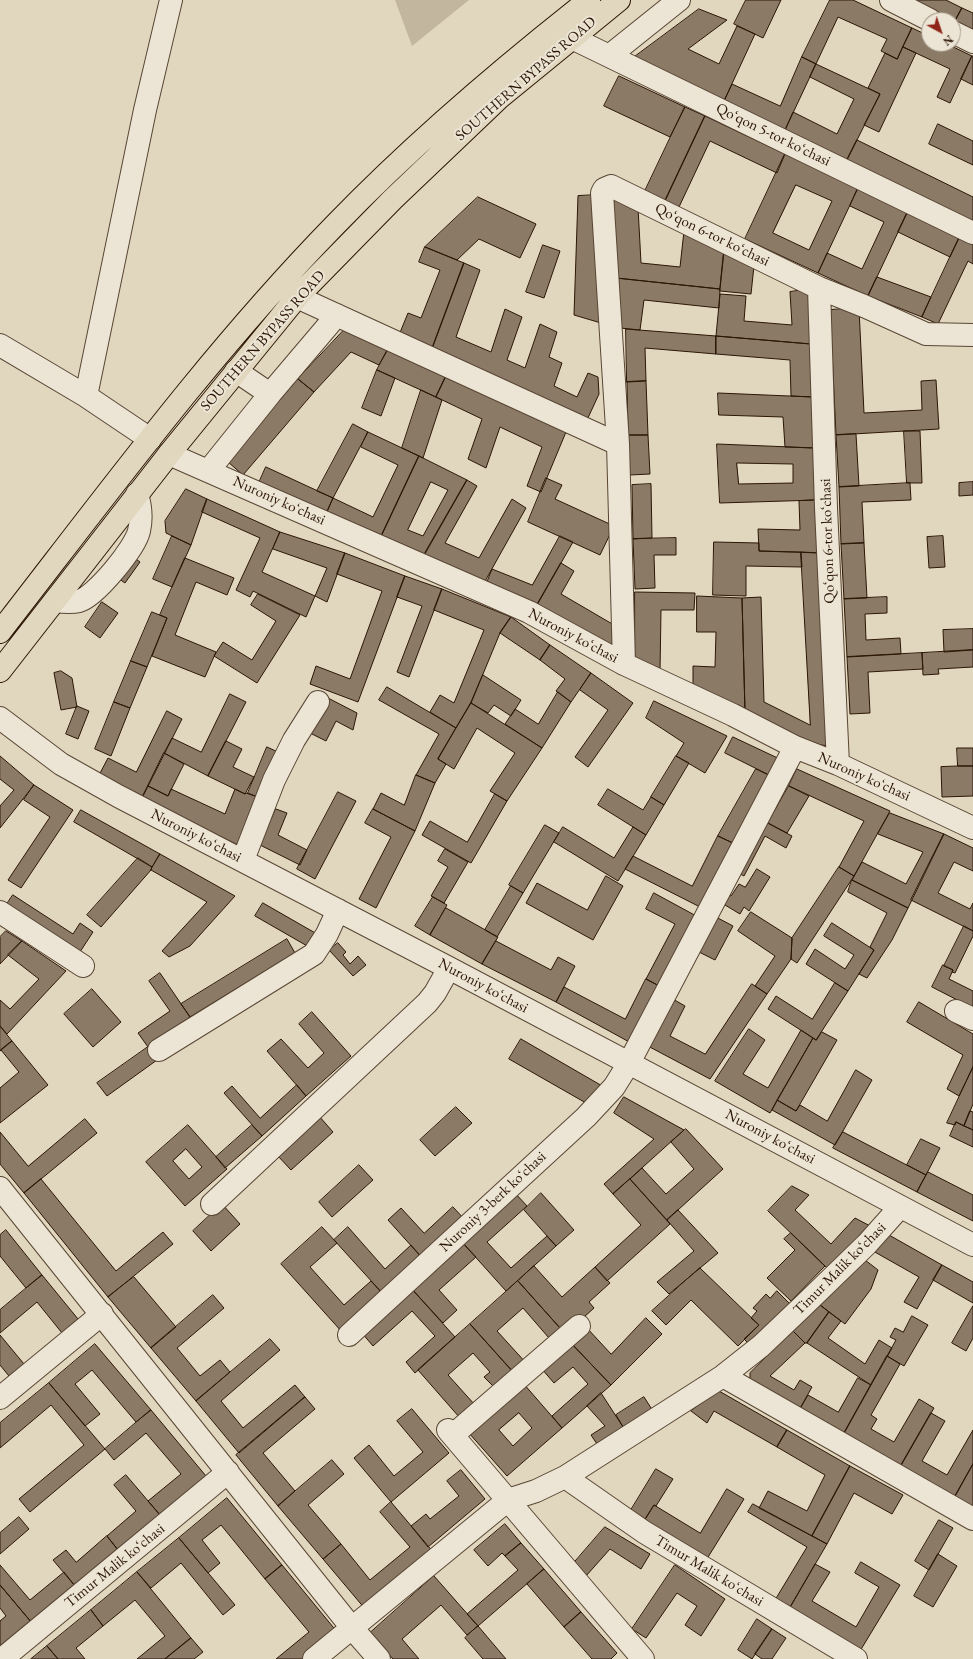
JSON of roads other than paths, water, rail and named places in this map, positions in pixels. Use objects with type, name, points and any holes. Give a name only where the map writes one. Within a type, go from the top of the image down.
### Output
[{"type":"highway","name":"SOUTHERN BYPASS ROAD","points":[[0,632],[150,439],[235,335],[335,224],[432,130],[548,32],[589,0]]},
{"type":"highway","name":"SOUTHERN BYPASS ROAD","points":[[0,671],[137,494],[297,298],[394,199],[499,98],[619,0]]},
{"type":"street","points":[[86,396],[145,110],[171,0]]},
{"type":"street","points":[[609,56],[679,0]]},
{"type":"street","points":[[891,0],[921,15]]},
{"type":"street","points":[[961,36],[973,42]]},
{"type":"street","name":"Qoʻqon 5-tor koʻchasi","points":[[572,38],[973,233]]},
{"type":"street","name":"Qoʻqon 6-tor koʻchasi","points":[[624,664],[618,444],[602,193],[604,189],[611,186],[819,288],[826,508],[838,764]]},
{"type":"street","points":[[819,288],[864,306],[926,334],[973,335]]},
{"type":"street","points":[[297,298],[618,444]]},
{"type":"street","points":[[209,470],[270,394],[337,315]]},
{"type":"street","points":[[0,345],[86,396],[150,439]]},
{"type":"street","points":[[236,371],[270,394]]},
{"type":"street","name":"Nuroniy koʻchasi","points":[[169,454],[209,470],[529,612],[624,664],[733,715],[795,747],[838,764],[973,828]]},
{"type":"street","points":[[243,860],[274,780],[294,740],[318,702]]},
{"type":"street","name":"Nuroniy koʻchasi","points":[[0,718],[62,764],[165,821],[243,860],[449,968],[973,1245]]},
{"type":"street","name":"Nuroniy 3-berk koʻchasi","points":[[349,1335],[586,1117],[614,1088],[629,1063],[795,747]]},
{"type":"street","points":[[159,1050],[314,954],[327,934],[338,910]]},
{"type":"street","points":[[0,912],[83,966]]},
{"type":"street","points":[[212,1204],[427,1003],[438,988],[449,968]]},
{"type":"street","points":[[0,1188],[352,1628],[379,1659]]},
{"type":"street","name":"Timur Malik koʻchasi","points":[[314,1659],[508,1500],[536,1491],[565,1477],[723,1376],[761,1346],[803,1306],[867,1244],[900,1207]]},
{"type":"street","points":[[0,1398],[102,1314]]},
{"type":"street","points":[[579,1326],[451,1432],[643,1659]]},
{"type":"street","points":[[723,1376],[973,1519]]},
{"type":"street","name":"Timur Malik koʻchasi","points":[[2,1659],[228,1472]]},
{"type":"street","name":"Timur Malik koʻchasi","points":[[565,1477],[644,1532],[856,1659]]}]
